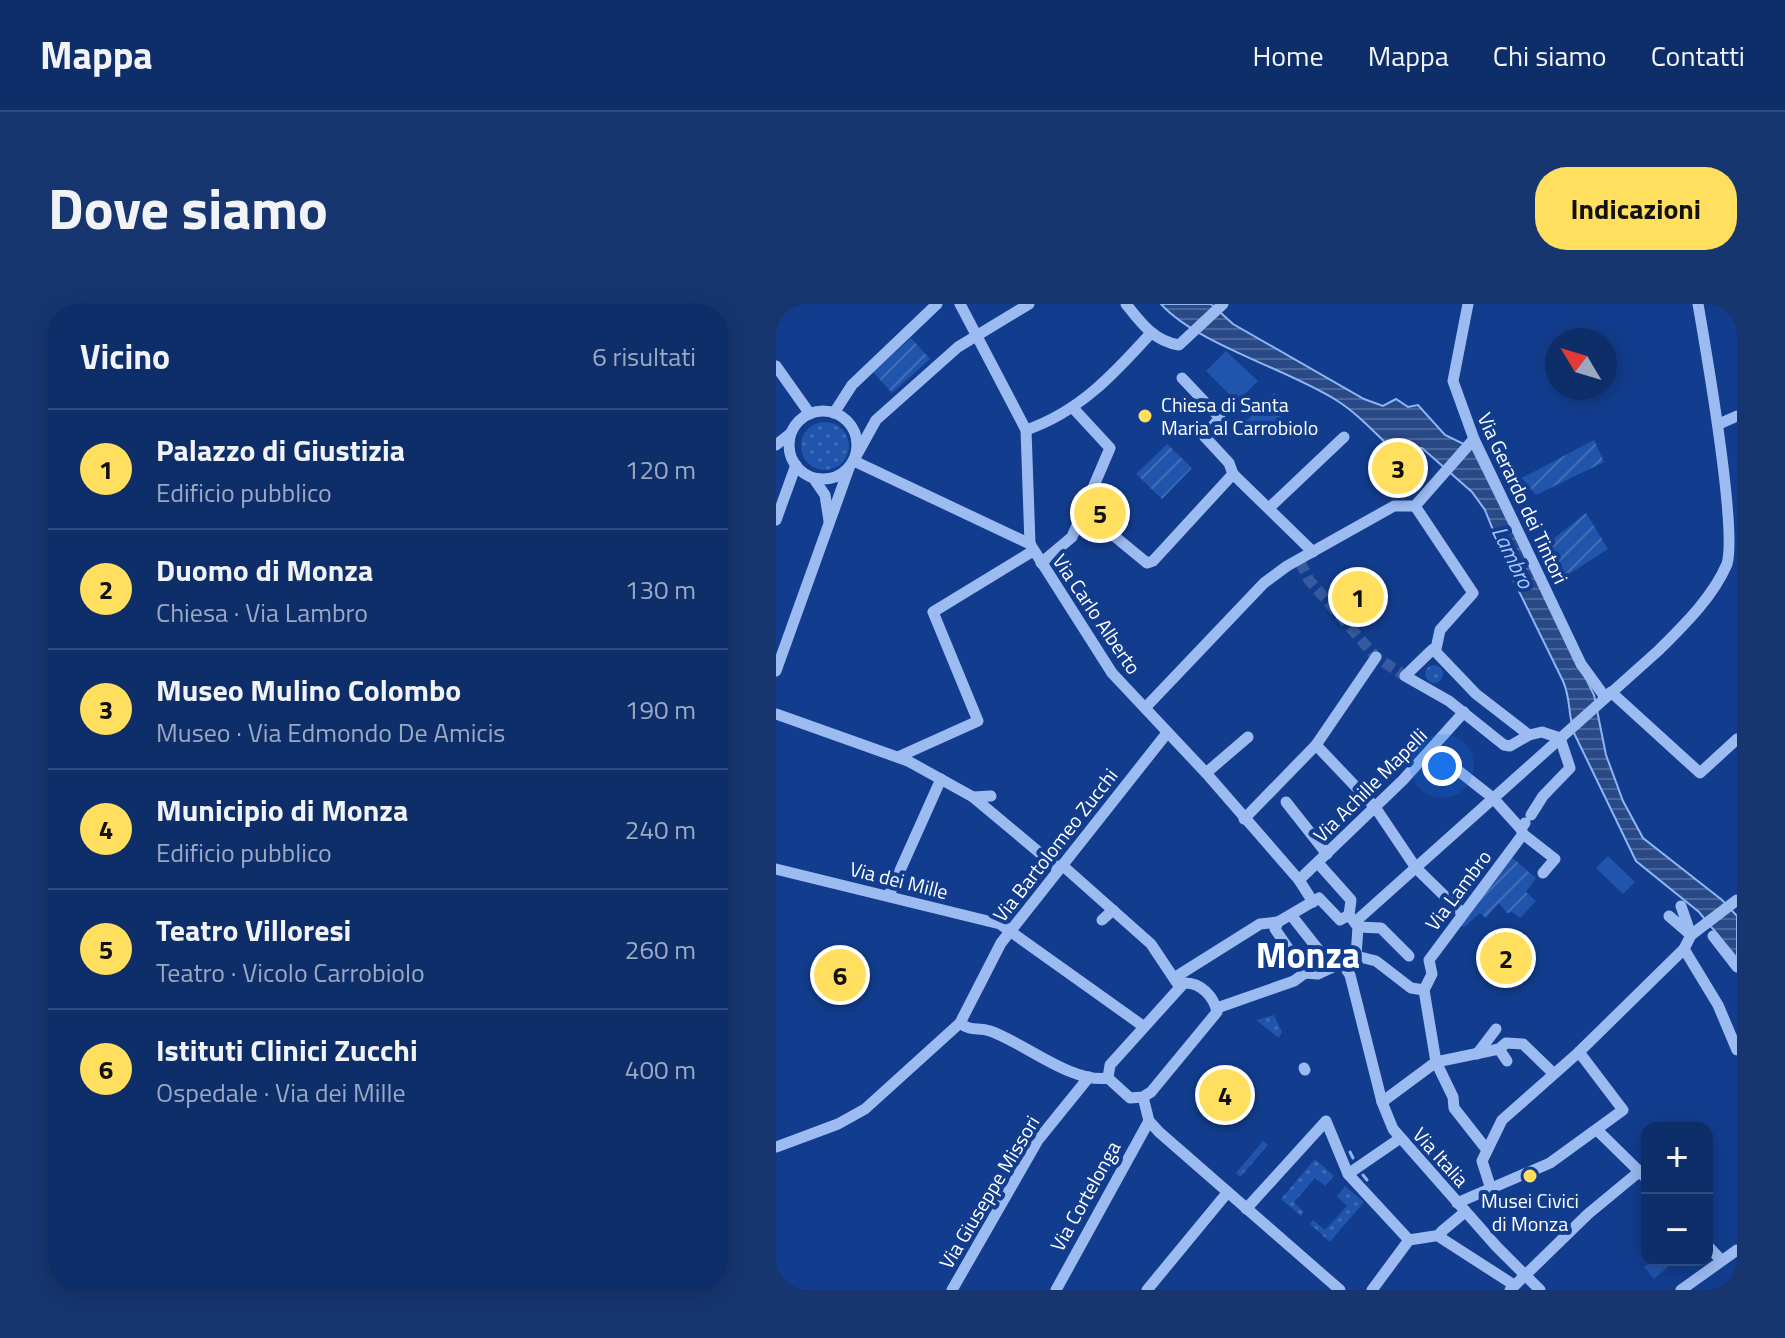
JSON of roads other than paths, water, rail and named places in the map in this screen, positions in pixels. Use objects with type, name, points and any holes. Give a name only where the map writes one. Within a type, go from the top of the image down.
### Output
[{"type":"street","points":[[840,415],[852,385],[937,304]]},
{"type":"street","points":[[898,757],[978,721],[933,612],[1031,547],[1026,430],[960,304]]},
{"type":"street","points":[[776,671],[829,522],[853,462],[876,420],[958,347],[1029,304]]},
{"type":"street","points":[[1126,304],[1161,341],[1179,345],[1220,306]]},
{"type":"street","name":"Via Gerardo dei Tintori","points":[[1468,304],[1453,381],[1472,442],[1581,664],[1605,696],[1700,773],[1737,739]]},
{"type":"street","points":[[1354,921],[1683,625],[1733,563],[1719,424],[1698,304]]},
{"type":"street","points":[[1026,430],[1057,419],[1073,408],[1151,333]]},
{"type":"street","points":[[776,366],[810,414]]},
{"type":"street","points":[[1182,378],[1220,418],[1204,436],[1229,463],[1233,474],[1313,552]]},
{"type":"street","points":[[1041,563],[1072,537],[1088,514],[1110,448],[1073,408]]},
{"type":"street","points":[[776,445],[810,414],[876,420]]},
{"type":"street","points":[[812,478],[834,478],[853,462],[857,436],[840,415]]},
{"type":"street","points":[[1719,424],[1737,416]]},
{"type":"street","points":[[776,520],[795,465],[789,448],[792,432]]},
{"type":"street","points":[[1269,508],[1344,437]]},
{"type":"street","points":[[1145,708],[1264,583],[1287,566],[1300,562],[1394,506],[1415,506],[1472,442]]},
{"type":"street","points":[[776,457],[795,465],[812,478],[825,495],[829,522]]},
{"type":"street","name":"Via Carlo Alberto","points":[[853,462],[1031,547],[1096,651],[1145,708],[1206,773],[1306,891],[1319,898],[1340,920],[1354,921]]},
{"type":"street","points":[[1088,514],[1140,561],[1153,561],[1233,474]]},
{"type":"street","points":[[1415,506],[1473,593],[1440,630],[1436,649],[1405,676],[1464,712],[1504,745],[1510,746],[1529,735],[1542,732],[1564,734]]},
{"type":"street","points":[[1436,649],[1467,685],[1529,735]]},
{"type":"street","points":[[1244,819],[1316,745],[1376,657]]},
{"type":"street","name":"Via Achille Mapelli","points":[[1278,922],[1291,915],[1318,863],[1432,750],[1464,712]]},
{"type":"street","points":[[776,714],[898,757],[973,797],[1151,944],[1176,981]]},
{"type":"street","name":"Via Bartolomeo Zucchi","points":[[960,1023],[1011,930],[1167,733]]},
{"type":"street","name":"Via Lambro","points":[[1423,987],[1432,974],[1429,960],[1543,796],[1570,768],[1564,734]]},
{"type":"street","points":[[1206,773],[1248,737]]},
{"type":"street","points":[[1316,745],[1375,807],[1416,868],[1462,913]]},
{"type":"street","points":[[1432,750],[1525,825],[1555,859],[1543,873]]},
{"type":"street","points":[[889,895],[941,779]]},
{"type":"street","points":[[973,797],[991,796]]},
{"type":"street","points":[[1286,802],[1327,854]]},
{"type":"street","points":[[1318,863],[1351,900],[1356,956]]},
{"type":"street","name":"Via dei Mille","points":[[776,869],[994,922],[1011,930],[1143,1026]]},
{"type":"street","points":[[1491,1189],[1482,1161],[1502,1120],[1579,1052],[1684,949],[1691,935],[1734,903]]},
{"type":"street","points":[[1682,908],[1691,935]]},
{"type":"street","points":[[1102,920],[1113,910]]},
{"type":"street","name":"Via Italia","points":[[1291,915],[1350,975],[1382,1102],[1399,1139],[1540,1290]]},
{"type":"street","points":[[1669,916],[1691,935]]},
{"type":"street","points":[[1354,921],[1381,928],[1409,956]]},
{"type":"street","points":[[1108,1078],[1110,1065],[1176,981],[1260,924],[1278,922],[1275,929],[1305,973]]},
{"type":"street","points":[[1713,936],[1737,967]]},
{"type":"street","points":[[1684,949],[1718,1005],[1737,1050]]},
{"type":"street","points":[[1217,1008],[1294,981],[1305,973],[1318,974],[1356,956],[1376,961],[1423,987],[1433,1066],[1453,1097],[1454,1108],[1487,1150]]},
{"type":"street","points":[[1176,981],[1198,986],[1217,1008]]},
{"type":"street","points":[[776,1147],[829,1128],[865,1109],[960,1023],[969,1030],[988,1030],[1020,1048],[1089,1077],[1108,1078],[1130,1098],[1143,1097],[1215,1017],[1217,1008]]},
{"type":"street","points":[[1477,1054],[1496,1029]]},
{"type":"street","points":[[1382,1102],[1433,1066],[1499,1049],[1506,1043],[1523,1044],[1553,1073]]},
{"type":"street","points":[[1499,1049],[1507,1061]]},
{"type":"street","points":[[1434,1237],[1461,1208],[1491,1189],[1550,1163],[1623,1110],[1579,1052]]},
{"type":"street","name":"Via Giuseppe Missori","points":[[952,1290],[1038,1140],[1089,1077]]},
{"type":"street","points":[[1143,1097],[1149,1121],[1340,1290]]},
{"type":"street","name":"Via Cortelonga","points":[[1056,1290],[1149,1121]]},
{"type":"street","points":[[1246,1209],[1326,1121],[1348,1174],[1409,1240]]},
{"type":"street","points":[[1597,1130],[1641,1172]]},
{"type":"street","points":[[1348,1174],[1399,1139]]},
{"type":"street","points":[[1372,1290],[1409,1240],[1434,1237],[1512,1288],[1523,1275],[1641,1177]]},
{"type":"street","points":[[1147,1290],[1227,1193]]},
{"type":"street","points":[[1681,1290],[1737,1250]]},
{"type":"street","points":[[1713,1251],[1721,1260]]},
{"type":"street","points":[[776,1288],[782,1290]]},
{"type":"water","name":"Lambro","points":[[1161,304],[1211,304],[1233,324],[1364,399],[1383,406],[1396,399],[1408,407],[1418,405],[1445,435],[1472,448],[1594,695],[1606,755],[1623,801],[1643,838],[1722,900],[1737,916],[1737,958],[1699,912],[1636,861],[1574,733],[1563,681],[1511,575],[1485,510],[1472,492],[1422,448],[1392,449],[1336,400],[1197,332]]},
{"type":"waterway","points":[[1350,1152],[1353,1158]]},
{"type":"waterway","points":[[1363,1175],[1367,1180]]},
{"type":"tunnel","points":[[1300,562],[1309,580],[1376,657],[1405,676]]},
{"type":"place","name":"Chiesa di Santa Maria al Carrobiolo","points":[[1145,416]]},
{"type":"place","name":"Museo Mulino Colombo","points":[[1398,468]]},
{"type":"place","name":"Teatro Villoresi","points":[[1100,513]]},
{"type":"place","name":"Palazzo di Giustizia","points":[[1358,597]]},
{"type":"place","name":"Duomo di Monza","points":[[1506,958]]},
{"type":"place","name":"Istituti Clinici Zucchi","points":[[840,975]]},
{"type":"place","name":"Municipio di Monza","points":[[1225,1095]]},
{"type":"place","name":"Musei Civici di Monza","points":[[1530,1176]]},
{"type":"district","name":"Monza","points":[[1308,954]]}]
